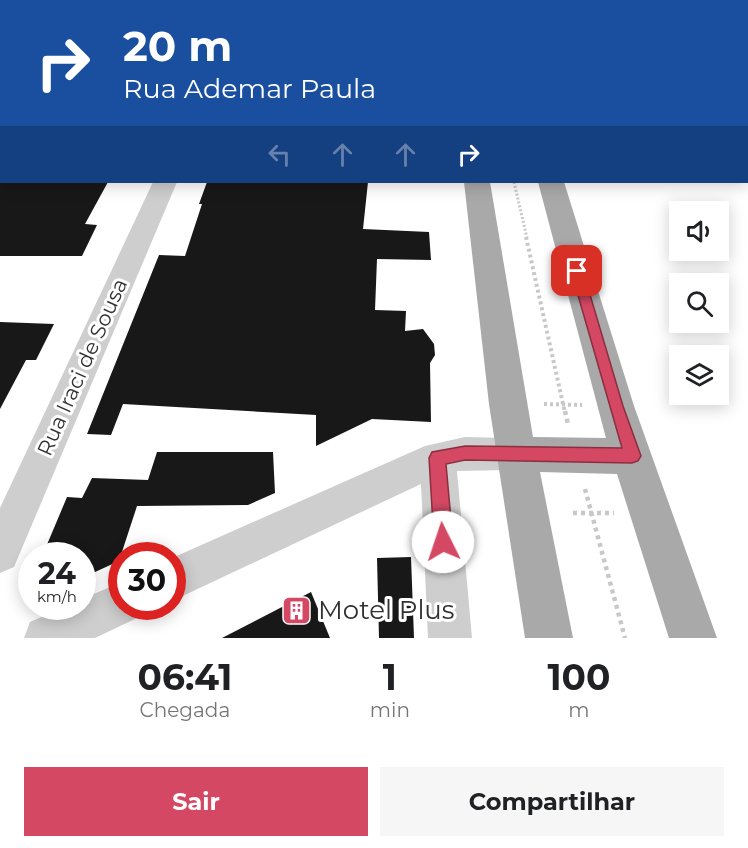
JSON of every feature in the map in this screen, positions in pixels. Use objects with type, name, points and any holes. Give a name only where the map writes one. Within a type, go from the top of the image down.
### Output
[{"type":"main road","points":[[477,183],[516,454],[549,638]]},
{"type":"main road","points":[[551,183],[615,406],[693,638]]},
{"type":"main road","points":[[516,454],[632,456]]},
{"type":"street","name":"Rua Iraci de Sousa","points":[[0,553],[165,183]]},
{"type":"street","points":[[186,574],[438,458],[465,453],[516,454]]},
{"type":"street","points":[[438,458],[450,638]]},
{"type":"street","points":[[46,638],[108,609]]},
{"type":"path","points":[[514,183],[563,404],[625,638]]},
{"type":"path","points":[[544,404],[586,405]]},
{"type":"path","points":[[573,513],[618,513]]},
{"type":"building","points":[[0,183],[107,183],[85,224],[97,225],[82,256],[0,256]]},
{"type":"building","points":[[207,183],[368,183],[363,229],[429,232],[431,260],[377,259],[375,310],[406,311],[405,331],[423,329],[434,344],[435,355],[430,363],[431,422],[372,419],[316,446],[316,415],[123,404],[111,435],[87,434],[159,255],[185,256],[202,204],[199,204]]},
{"type":"building","points":[[0,322],[54,324],[36,360],[26,360],[0,409]]},
{"type":"building","points":[[157,452],[273,452],[275,493],[248,505],[137,506],[125,542],[108,542],[108,566],[96,572],[96,542],[48,542],[67,497],[82,498],[92,478],[148,480]]},
{"type":"building","points":[[411,557],[414,638],[379,638],[377,558]]},
{"type":"building","name":"Motel Plus","points":[[311,592],[330,638],[222,638]]},
{"type":"place","name":"Motel Plus","points":[[297,610]]},
{"type":"route","points":[[443,542],[438,458],[465,453],[632,456],[615,406],[577,271]]}]
